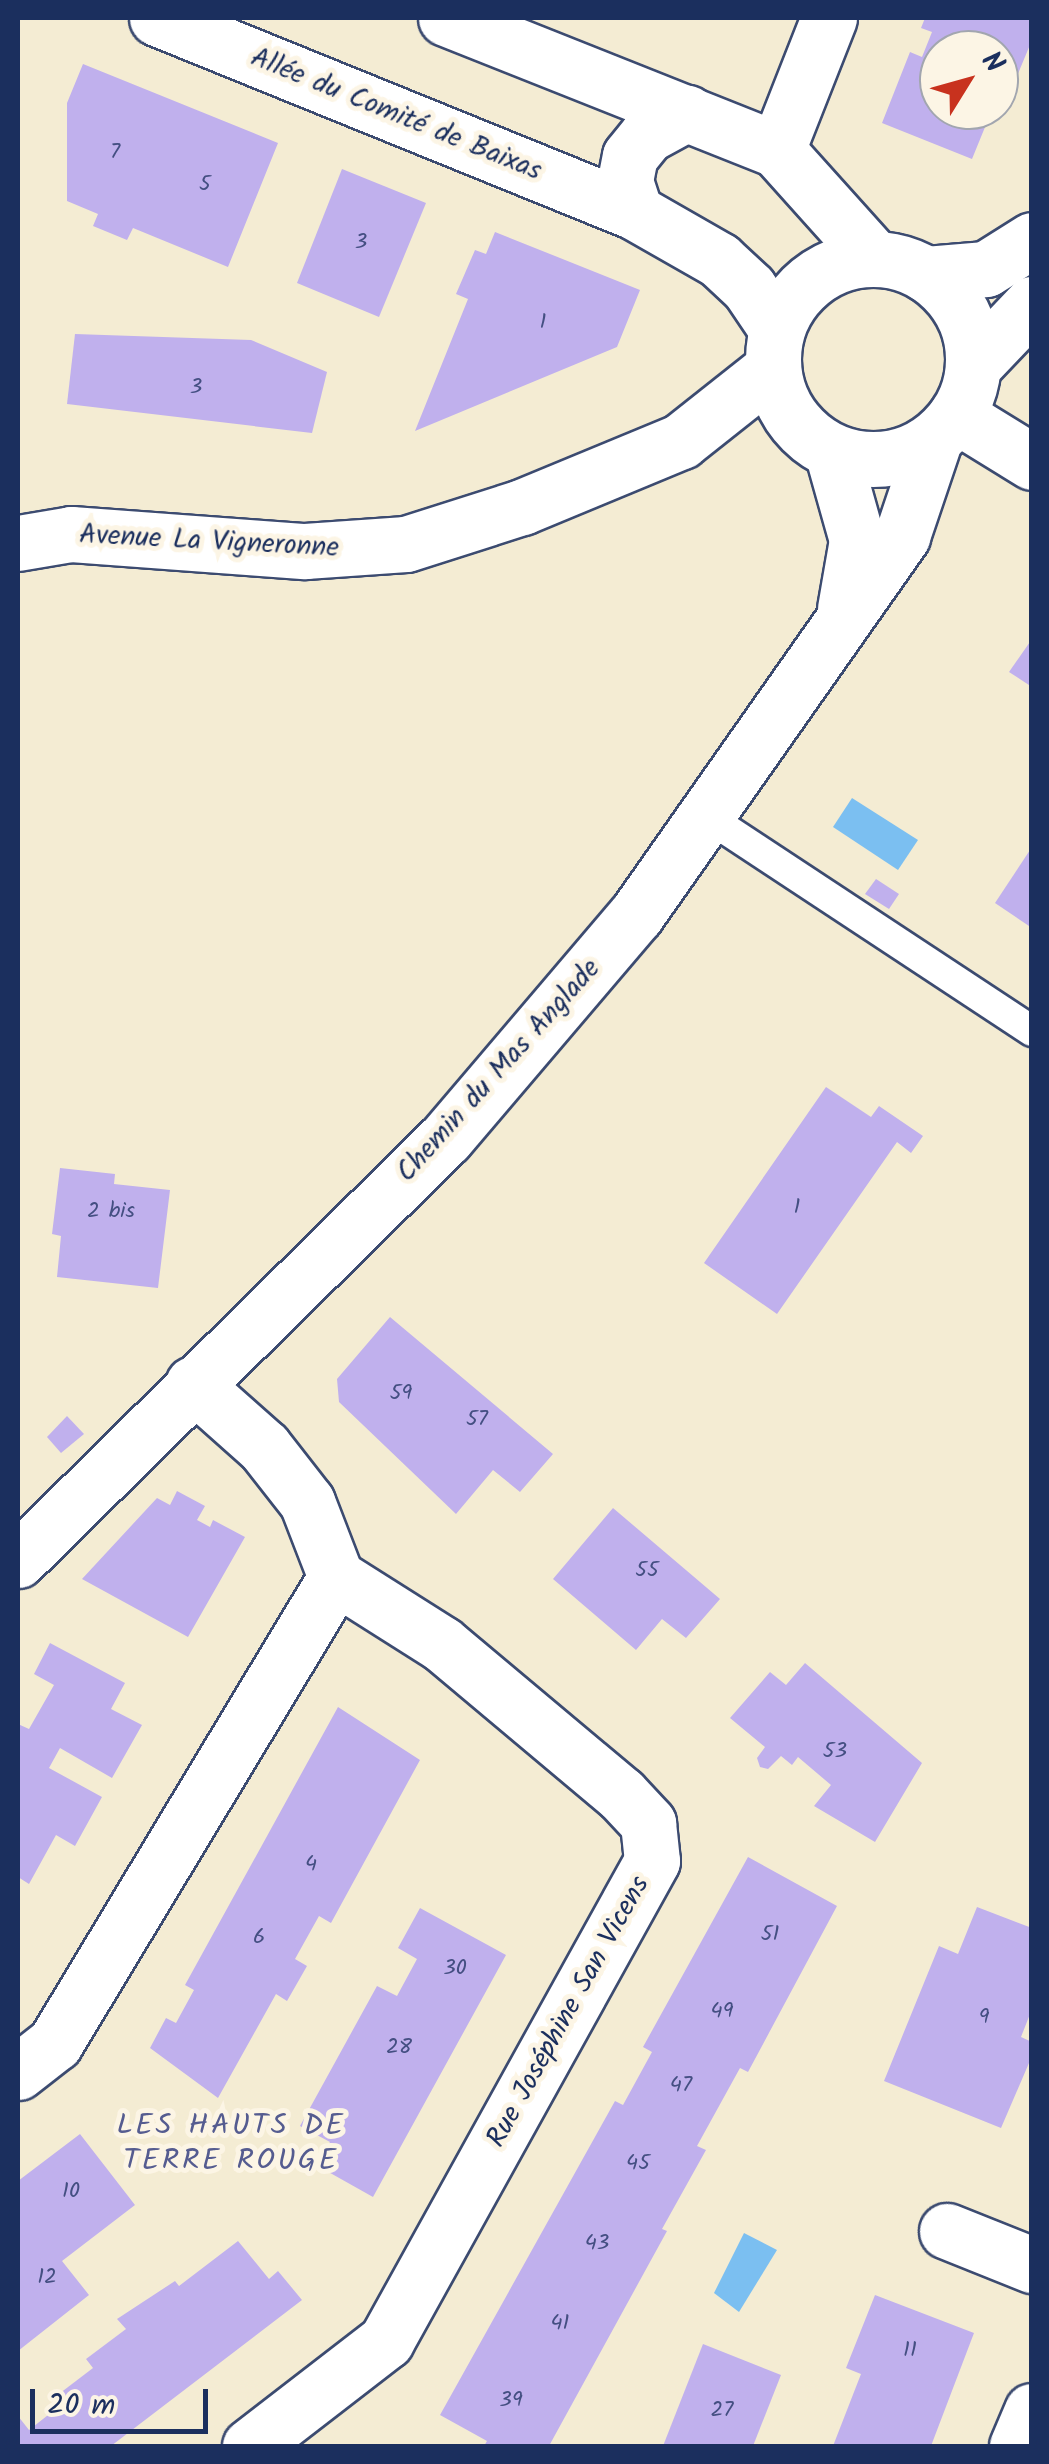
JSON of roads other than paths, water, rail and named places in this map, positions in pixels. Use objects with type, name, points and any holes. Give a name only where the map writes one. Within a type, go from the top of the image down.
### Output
[{"type":"street","name":"Allée du Comité de Baixas","points":[[158,18],[635,212],[719,260],[749,288],[774,349]]},
{"type":"street","points":[[446,18],[777,150],[874,258],[926,274],[986,269],[1032,240]]},
{"type":"street","points":[[777,150],[829,18]]},
{"type":"street","points":[[635,212],[625,180],[630,156],[647,135],[687,113]]},
{"type":"street","points":[[874,258],[813,277],[790,300],[774,349],[782,402],[817,441],[886,459],[955,406],[963,314],[926,274]]},
{"type":"street","name":"Chemin du Mas Anglade","points":[[18,1560],[192,1384],[446,1138],[636,915],[902,536],[955,406],[1032,304]]},
{"type":"street","name":"Avenue La Vigneronne","points":[[682,441],[774,349]]},
{"type":"street","points":[[955,406],[1032,462]]},
{"type":"street","name":"Avenue La Vigneronne","points":[[18,543],[71,534],[305,551],[406,544],[522,507],[682,441],[817,441]]},
{"type":"street","name":"Chemin du Mas Anglade","points":[[817,441],[856,540],[843,622]]},
{"type":"street","points":[[18,2072],[55,2043],[336,1577],[307,1502],[264,1447],[192,1384]]},
{"type":"street","name":"Rue Joséphine San Vicens","points":[[250,2446],[386,2341],[652,1862],[648,1824],[621,1794],[442,1644],[336,1577]]},
{"type":"street","points":[[947,2231],[1032,2265]]},
{"type":"street","points":[[1017,2446],[1032,2411]]},
{"type":"lane","points":[[706,816],[1032,1031]]},
{"type":"water","points":[[852,798],[918,840],[898,870],[833,827]]},
{"type":"water","points":[[744,2233],[777,2250],[739,2312],[714,2293]]},
{"type":"district","name":"LES HAUTS DE TERRE ROUGE","points":[[231,2143]]}]
